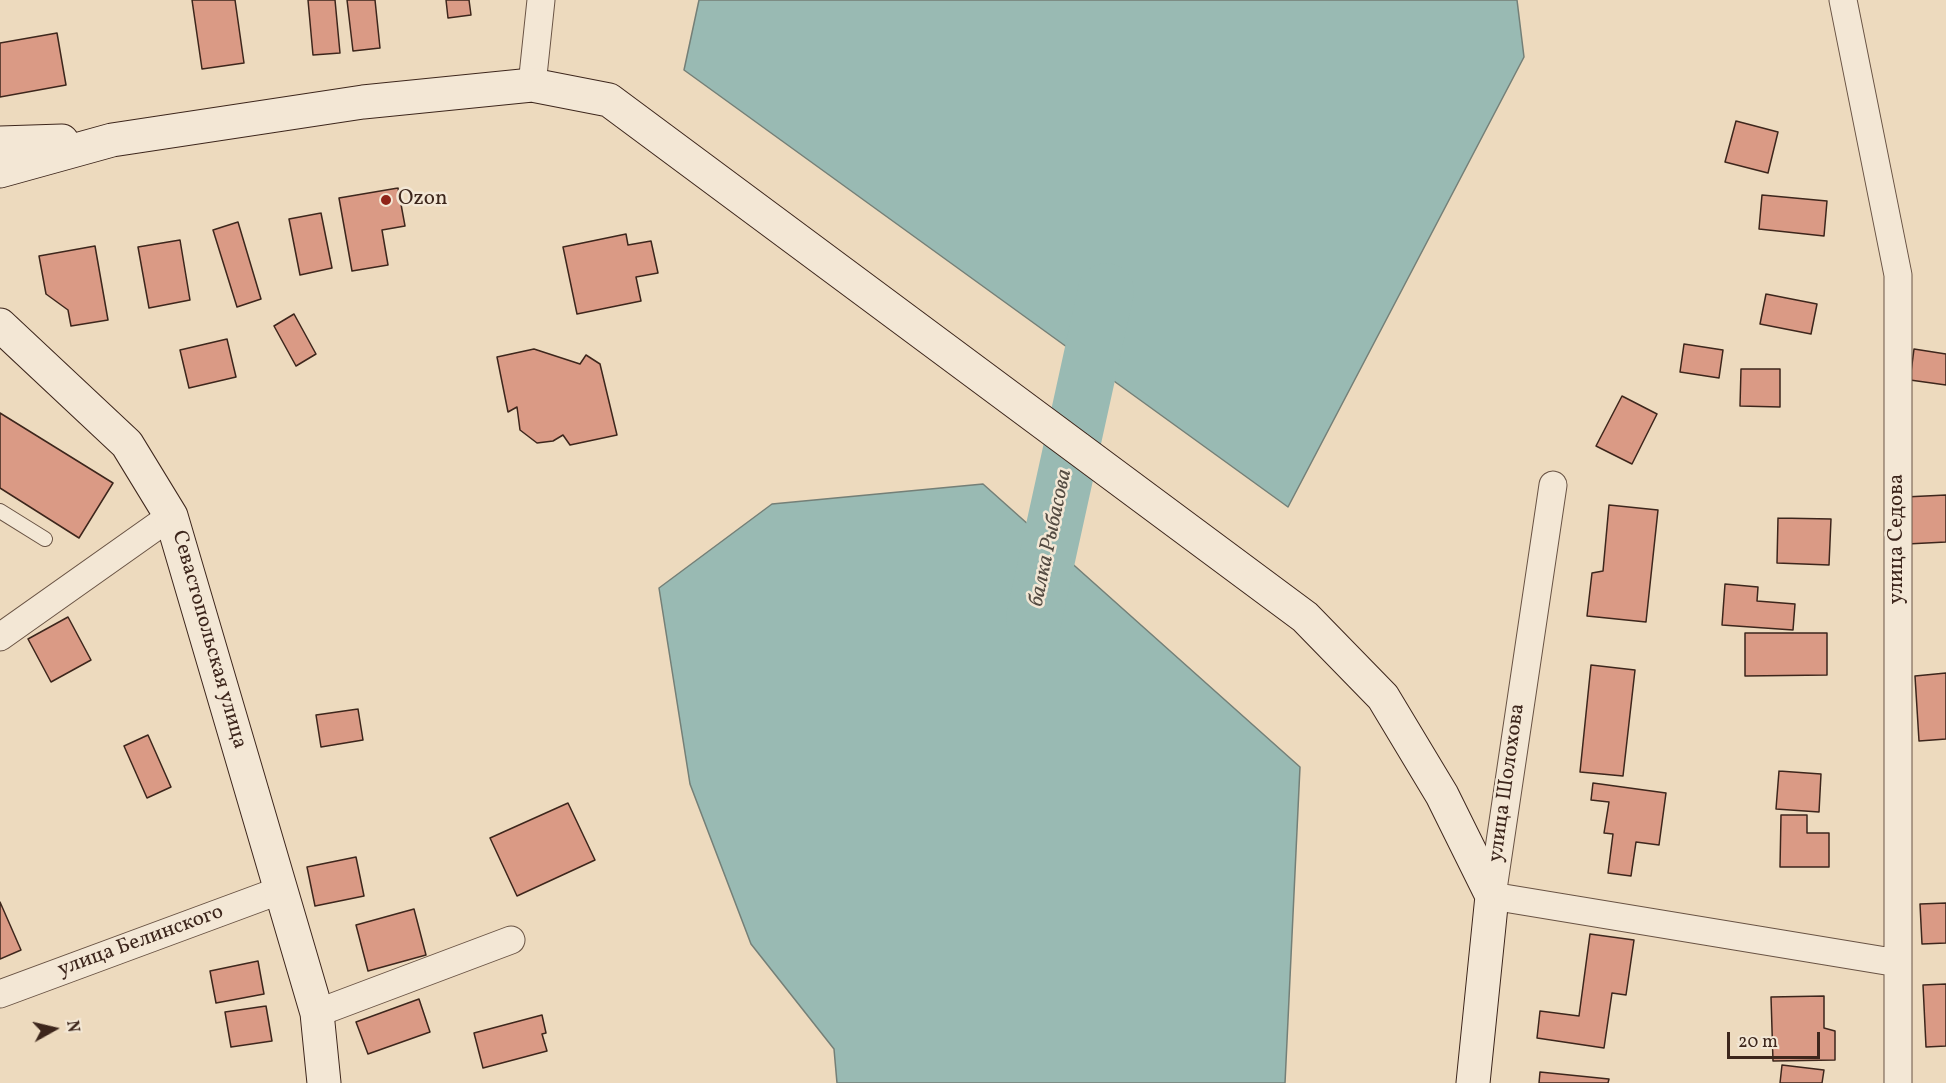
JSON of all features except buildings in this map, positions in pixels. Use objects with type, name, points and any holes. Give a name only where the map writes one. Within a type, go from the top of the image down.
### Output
[{"type":"main road","points":[[0,171],[112,140],[363,102],[532,85],[609,100],[1305,617],[1383,697],[1442,795],[1492,896]]},
{"type":"main road","points":[[0,143],[112,140]]},
{"type":"main road","name":"Севастопольская улица","points":[[0,325],[127,444],[171,516],[317,1013],[324,1083]]},
{"type":"main road","name":"улица Шолохова","points":[[1473,1083],[1492,896]]},
{"type":"street","points":[[532,85],[541,0]]},
{"type":"street","name":"улица Седова","points":[[1843,0],[1898,274],[1898,1083]]},
{"type":"street","name":"улица Шолохова","points":[[1492,896],[1553,485]]},
{"type":"street","points":[[0,637],[171,516]]},
{"type":"street","name":"улица Белинского","points":[[0,994],[281,890]]},
{"type":"street","points":[[1492,896],[1898,963]]},
{"type":"street","points":[[317,1013],[511,940]]},
{"type":"lane","points":[[0,511],[45,539]]},
{"type":"water","points":[[699,0],[1517,0],[1524,57],[1288,507],[684,70]]},
{"type":"water","points":[[983,484],[1300,767],[1285,1083],[837,1083],[834,1049],[751,944],[690,784],[659,588],[772,504]]},
{"type":"waterway","name":"балка Рыбасова","points":[[1034,618],[1106,291]]},
{"type":"place","name":"Ozon","points":[[386,200]]}]
